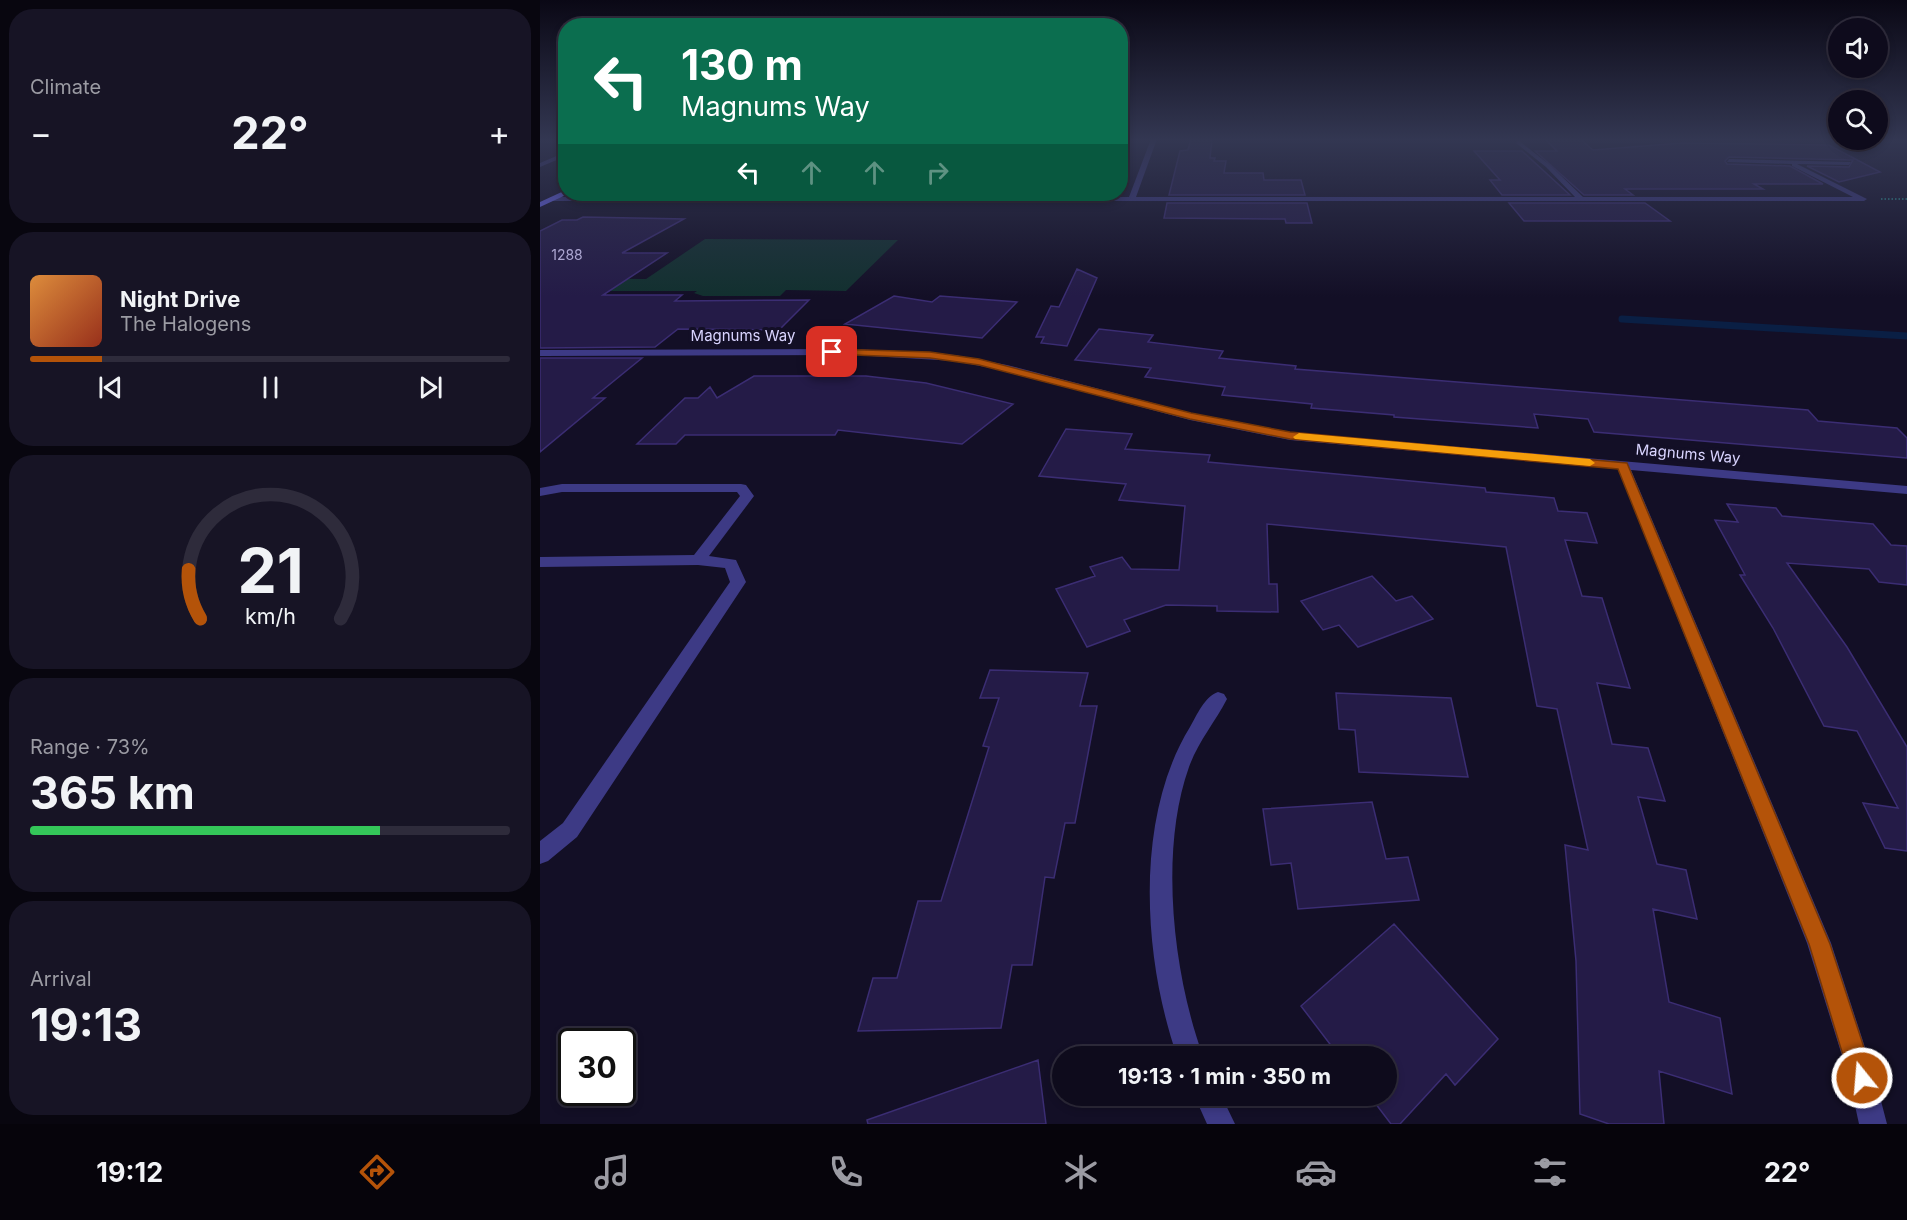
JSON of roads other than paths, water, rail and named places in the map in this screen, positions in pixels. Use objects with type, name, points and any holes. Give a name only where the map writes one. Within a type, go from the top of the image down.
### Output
[{"type":"main road","points":[[540,205],[558,196]]},
{"type":"main road","points":[[540,199],[551,199]]},
{"type":"street","points":[[1131,200],[1134,191]]},
{"type":"street","points":[[1573,191],[1581,199]]},
{"type":"street","points":[[1128,200],[1864,199],[1848,191]]},
{"type":"street","points":[[551,199],[558,199]]},
{"type":"street","name":"Magnums Way","points":[[540,353],[854,352],[930,355],[1007,368],[1190,416],[1266,432],[1907,490]]},
{"type":"street","points":[[1623,465],[1819,944],[1862,1078],[1873,1124]]},
{"type":"street","points":[[540,492],[562,488],[741,488],[747,496],[699,560]]},
{"type":"street","points":[[540,562],[699,560],[731,564],[738,582],[570,830],[540,854]]},
{"type":"street","points":[[1187,1046],[1172,991],[1162,887],[1169,808],[1178,771],[1188,746],[1218,699]]},
{"type":"street","points":[[1212,1106],[1221,1124]]},
{"type":"waterway","points":[[1622,319],[1907,336]]}]
